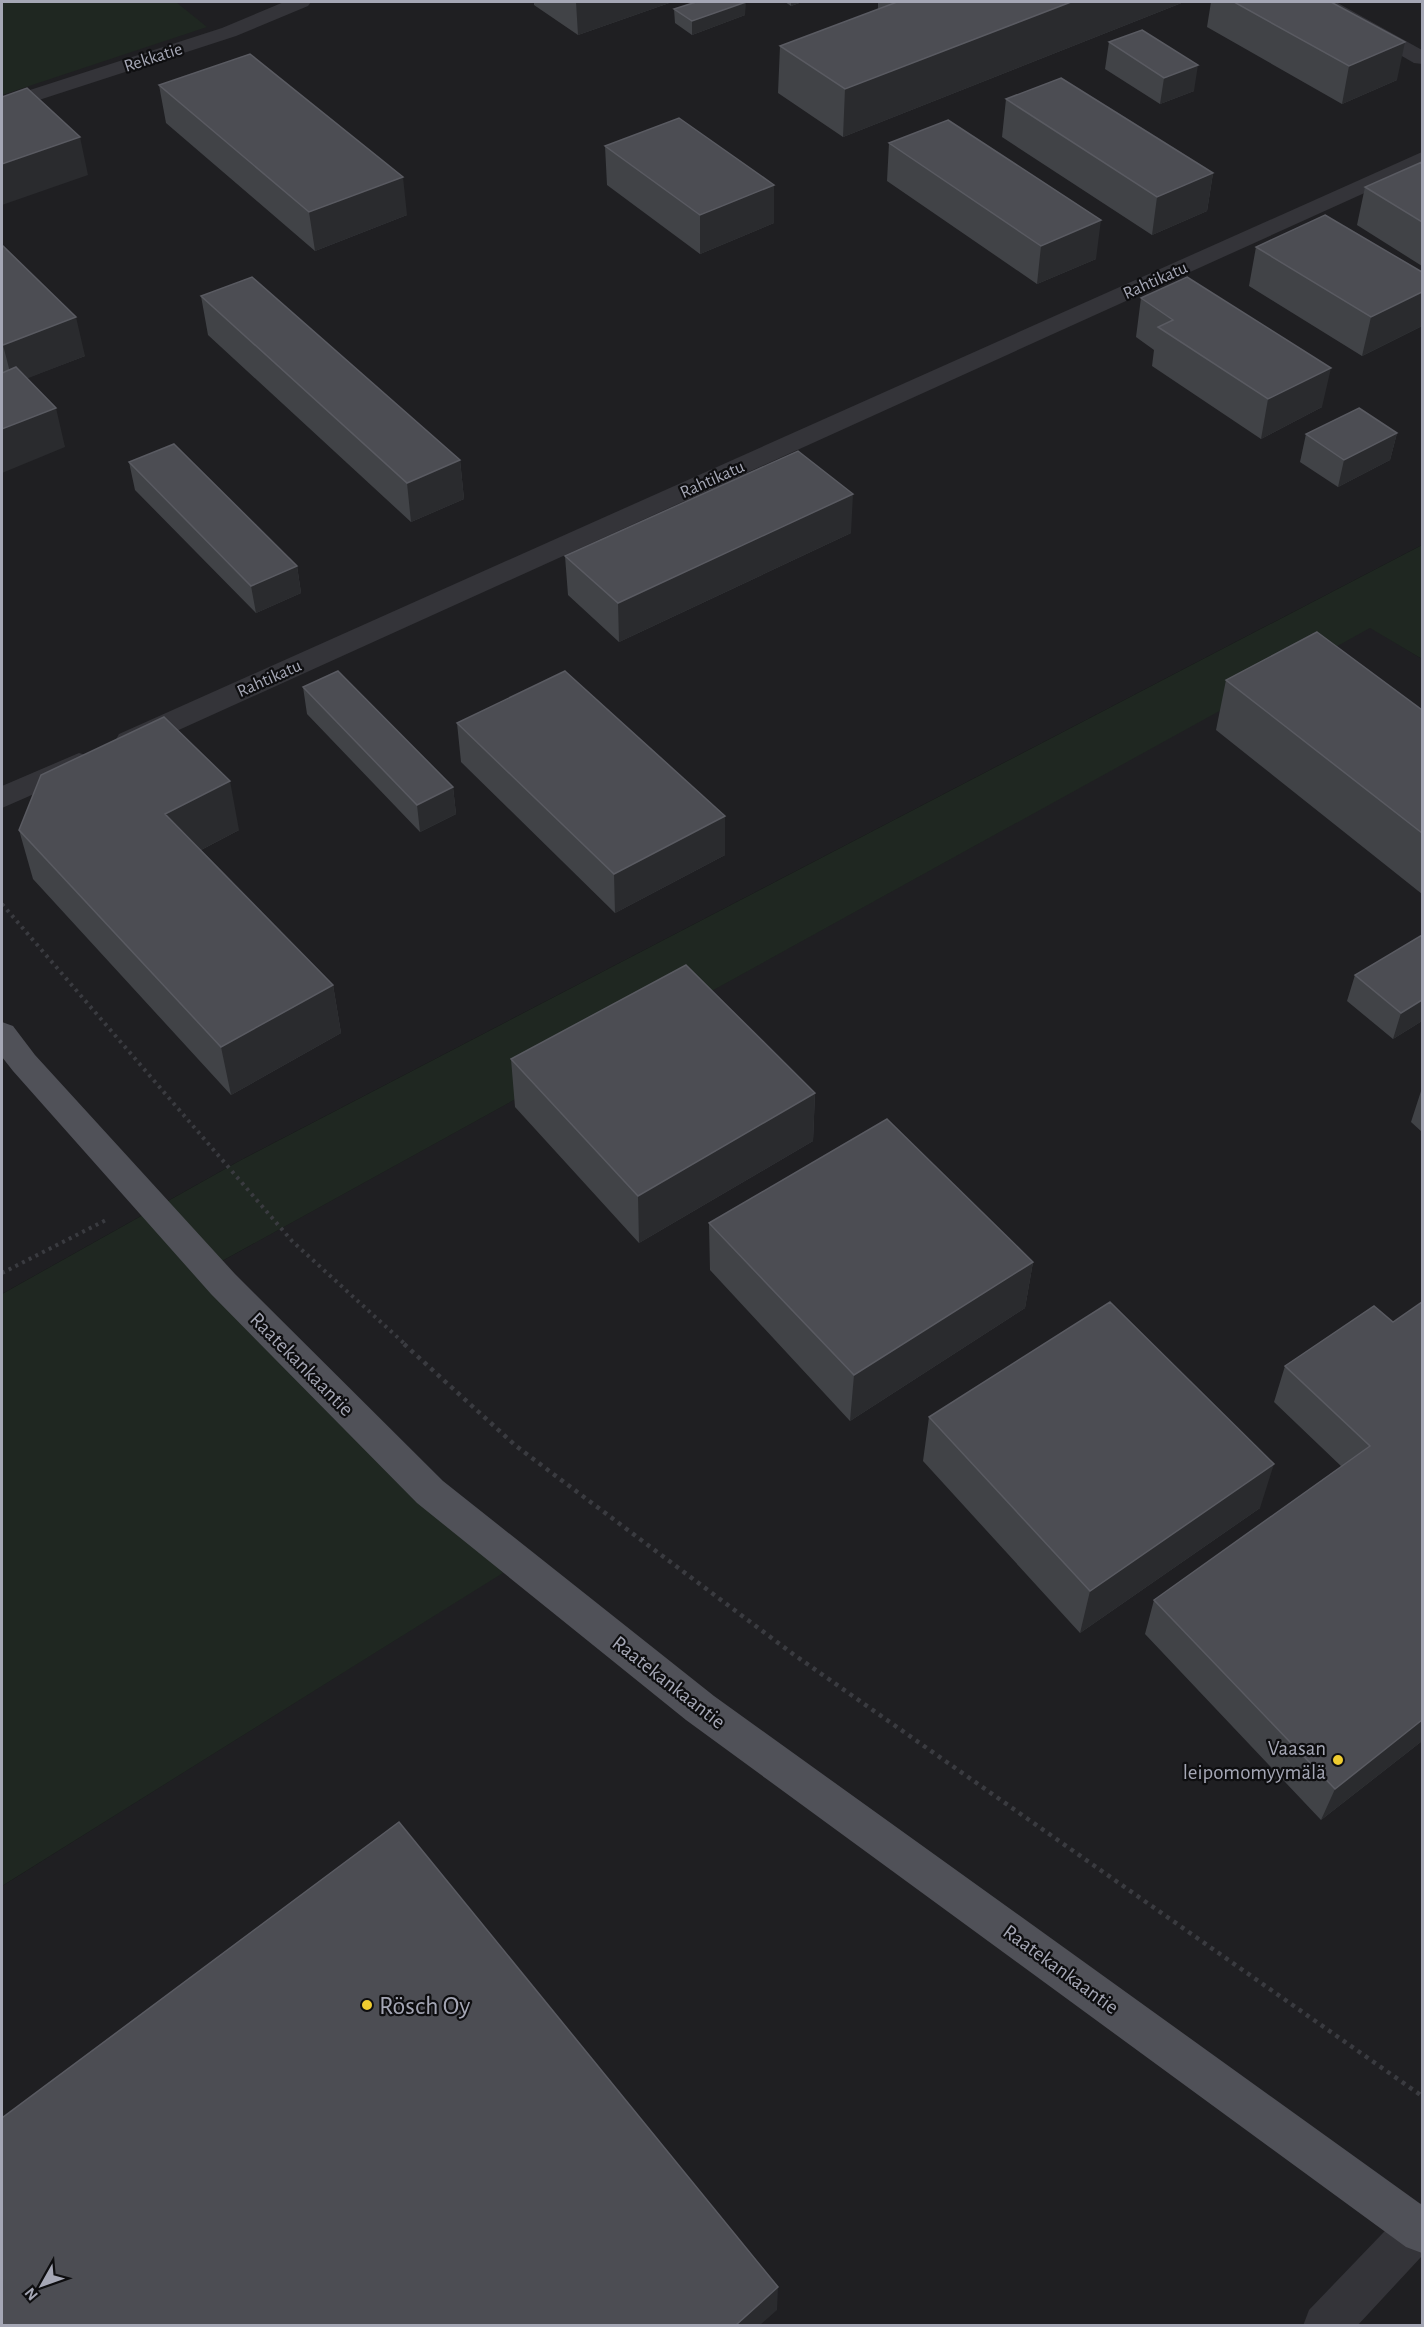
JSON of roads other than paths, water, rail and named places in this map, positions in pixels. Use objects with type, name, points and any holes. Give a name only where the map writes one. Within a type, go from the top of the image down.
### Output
[{"type":"main road","name":"Raatekankaantie","points":[[2,1034],[24,1063],[223,1284],[430,1492],[700,1708],[1421,2228]]},
{"type":"street","name":"Rekkatie","points":[[2,106],[229,32],[301,2]]},
{"type":"street","points":[[1322,2],[1422,58]]},
{"type":"street","name":"Rahtikatu","points":[[2,798],[1422,159]]},
{"type":"street","points":[[1325,2325],[1421,2228]]},
{"type":"place","name":"Vaasan leipomomyymälä","points":[[1338,1760]]},
{"type":"place","name":"Rösch Oy","points":[[367,2005]]}]
